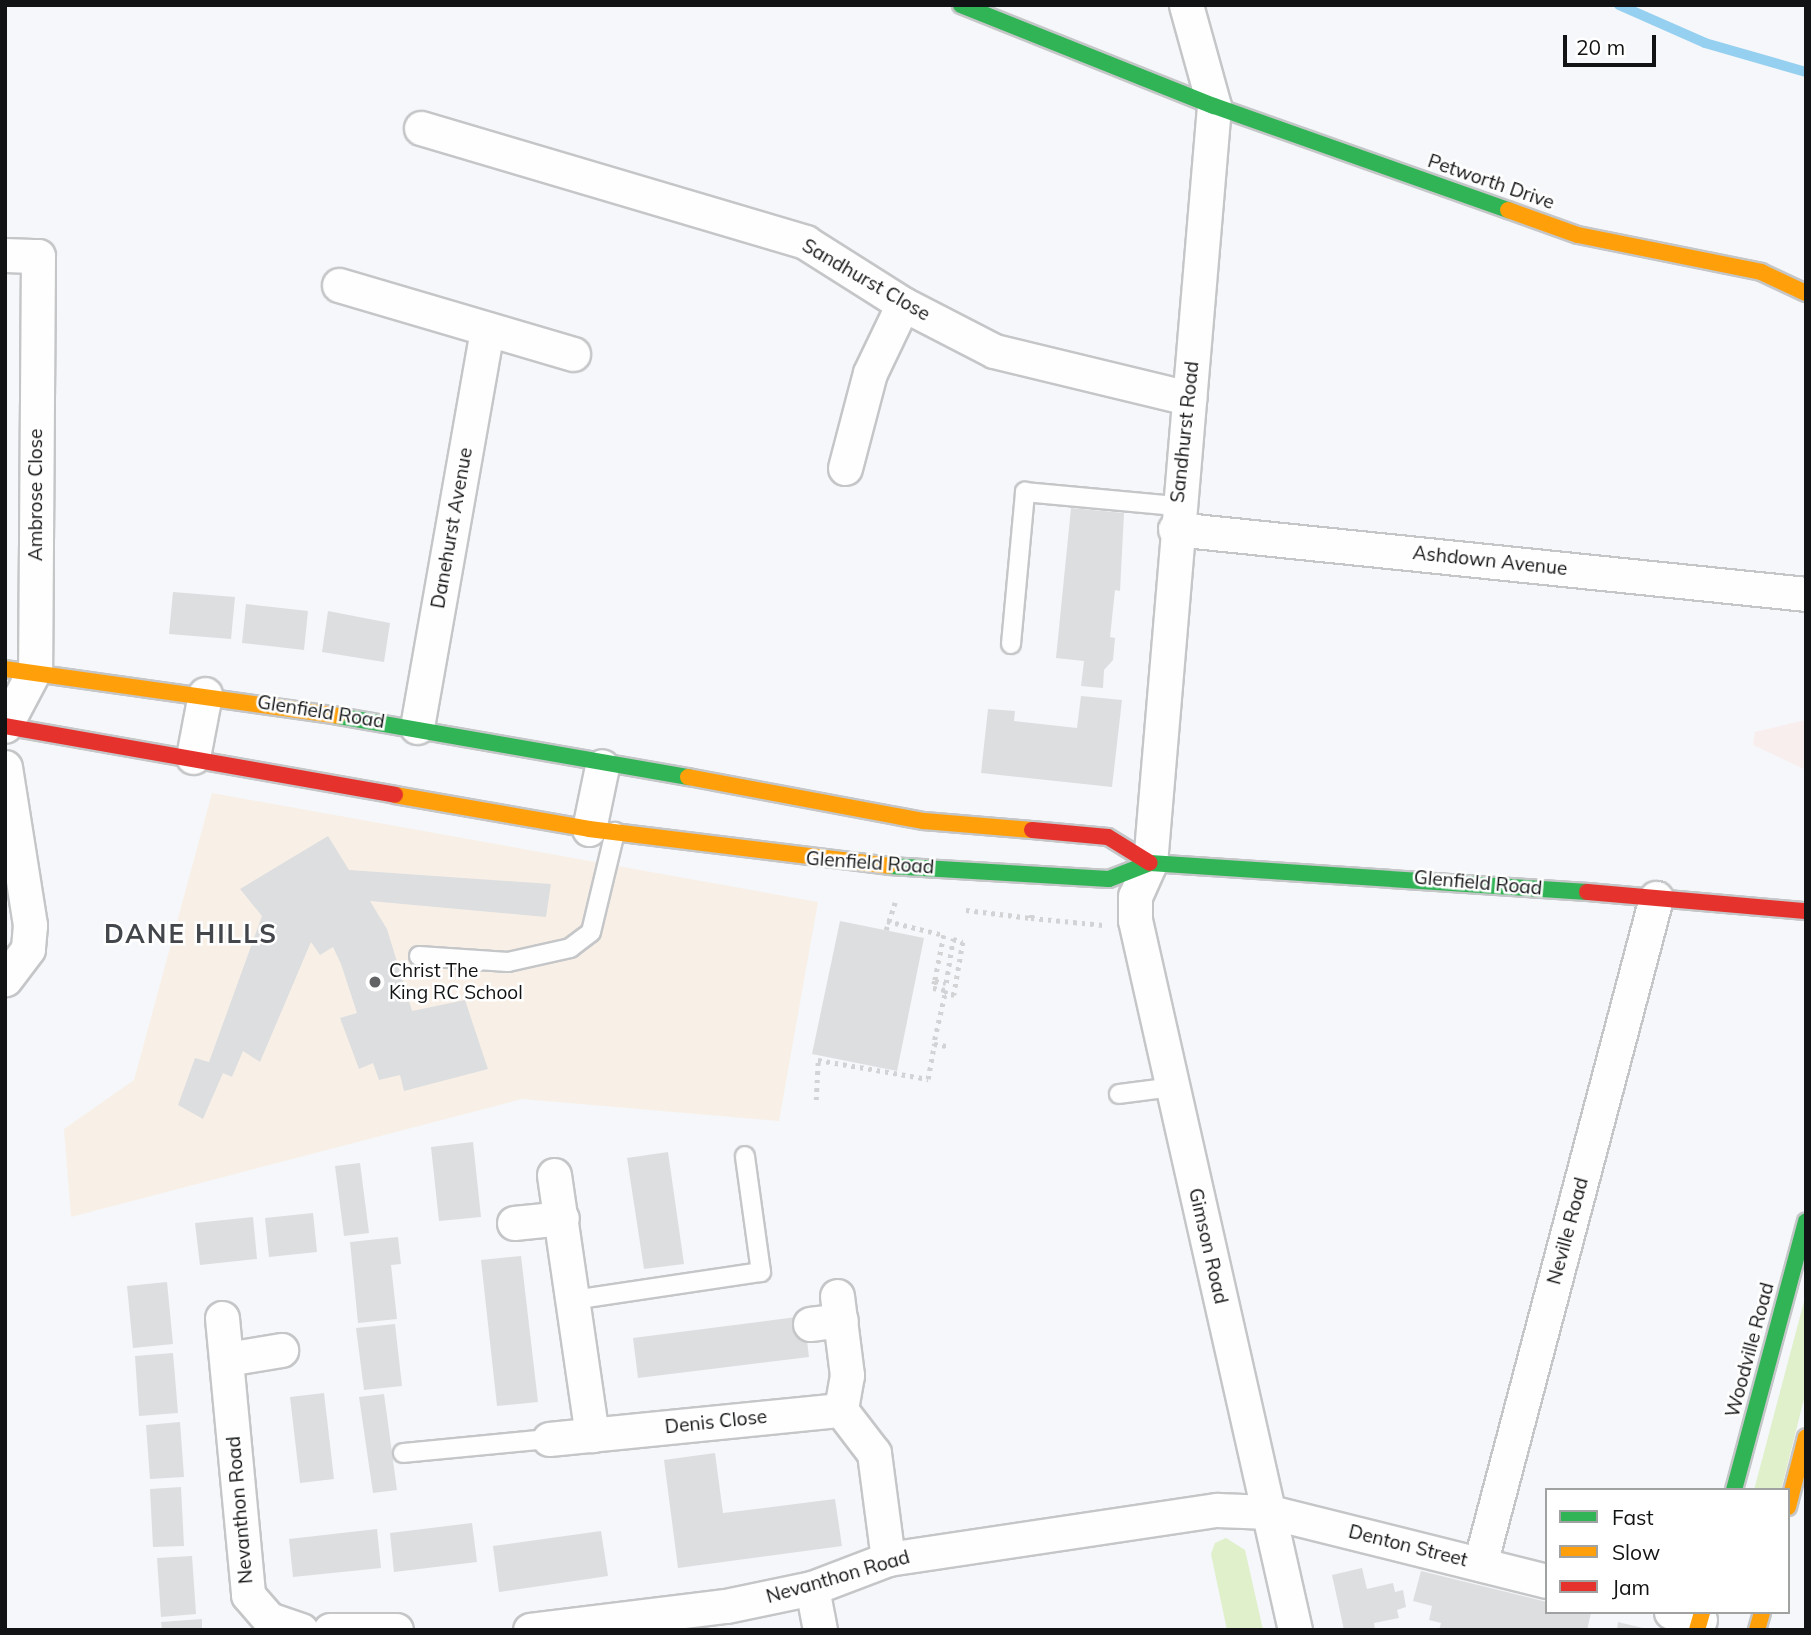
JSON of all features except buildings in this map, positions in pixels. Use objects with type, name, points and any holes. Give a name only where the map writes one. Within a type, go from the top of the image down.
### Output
[{"type":"street","name":"Petworth Drive","points":[[961,5],[1214,106],[1578,234],[1760,272],[1806,293]]},
{"type":"street","name":"Sandhurst Road","points":[[1150,863],[1176,517],[1214,106],[1186,5]]},
{"type":"street","name":"Sandhurst Close","points":[[421,128],[755,224],[805,243],[903,304],[994,351],[1189,398]]},
{"type":"street","name":"Ambrose Close","points":[[5,726],[20,669],[21,256]]},
{"type":"street","name":"Petworth Drive","points":[[1760,272],[1806,271]]},
{"type":"street","points":[[339,285],[573,354]]},
{"type":"street","points":[[845,468],[870,373],[903,304]]},
{"type":"street","name":"Danehurst Avenue","points":[[417,727],[487,329]]},
{"type":"street","name":"Ashdown Avenue","points":[[1176,517],[1806,594]]},
{"type":"street","name":"Glenfield Road","points":[[20,669],[417,727],[602,766],[925,821],[1108,836],[1150,863]]},
{"type":"street","points":[[192,757],[205,694]]},
{"type":"street","name":"Glenfield Road","points":[[5,726],[602,830],[808,860],[1036,878],[1109,879],[1150,863],[1359,873],[1806,911]]},
{"type":"street","points":[[602,766],[602,830]]},
{"type":"street","points":[[5,767],[30,925],[28,949],[5,979]]},
{"type":"street","name":"Gimson Road","points":[[1150,863],[1135,896],[1135,920],[1295,1630]]},
{"type":"street","name":"Neville Road","points":[[1480,1564],[1656,898]]},
{"type":"street","points":[[554,1175],[592,1435]]},
{"type":"street","points":[[514,1223],[562,1218]]},
{"type":"street","name":"Woodville Road","points":[[1735,1488],[1800,1269],[1806,1221]]},
{"type":"street","points":[[829,1314],[847,1375],[841,1410],[874,1453],[888,1559]]},
{"type":"street","name":"Nevanthon Road","points":[[222,1318],[248,1595],[269,1619],[301,1630]]},
{"type":"street","points":[[227,1359],[281,1350]]},
{"type":"street","name":"Denis Close","points":[[549,1439],[841,1410]]},
{"type":"street","points":[[1790,1499],[1806,1437]]},
{"type":"street","name":"Nevanthon Road","points":[[530,1630],[726,1606],[812,1588],[888,1559],[1217,1510],[1270,1512]]},
{"type":"street","name":"Denton Street","points":[[1270,1512],[1545,1580]]},
{"type":"street","points":[[812,1588],[820,1630]]},
{"type":"street","points":[[330,1630],[396,1630]]},
{"type":"lane","points":[[1011,643],[1025,492],[1176,517]]},
{"type":"lane","points":[[419,956],[508,962],[570,948],[591,932],[602,830]]},
{"type":"lane","points":[[1119,1094],[1173,1087]]},
{"type":"lane","points":[[573,1300],[761,1272],[745,1156]]},
{"type":"lane","points":[[403,1453],[549,1439]]},
{"type":"path","points":[[1031,918],[1105,926],[1135,920]]},
{"type":"path","points":[[816,1100],[818,1060],[928,1079],[946,990],[933,988],[944,936],[887,921]]},
{"type":"path","points":[[934,981],[946,983],[953,939],[963,942],[954,995],[945,995]]},
{"type":"path","points":[[934,1044],[947,1046]]},
{"type":"shaded area","points":[[1806,720],[1806,770],[1753,745],[1755,732]]},
{"type":"shaded area","points":[[212,793],[818,902],[779,1121],[522,1099],[71,1217],[64,1129],[134,1080]]},
{"type":"green space","points":[[1806,1294],[1806,1391],[1782,1488],[1755,1488]]},
{"type":"green space","points":[[1226,1538],[1245,1550],[1263,1630],[1227,1630],[1211,1554],[1215,1543]]},
{"type":"waterway","points":[[1619,5],[1705,43],[1806,72]]},
{"type":"traffic: fast","points":[[961,5],[1214,106],[1508,210]]},
{"type":"traffic: fast","points":[[338,716],[688,777]]},
{"type":"traffic: fast","points":[[889,866],[1109,879],[1150,863],[1587,892]]},
{"type":"traffic: fast","points":[[1735,1488],[1806,1221]]},
{"type":"traffic: slow","points":[[1508,210],[1578,235],[1761,272],[1806,293]]},
{"type":"traffic: slow","points":[[5,669],[338,716]]},
{"type":"traffic: slow","points":[[688,777],[924,821],[1032,830]]},
{"type":"traffic: slow","points":[[395,795],[589,829],[889,866]]},
{"type":"traffic: slow","points":[[1790,1499],[1806,1437]]},
{"type":"traffic: slow","points":[[1697,1630],[1701,1614]]},
{"type":"traffic: slow","points":[[1757,1630],[1761,1614]]},
{"type":"traffic: jam","points":[[5,726],[395,795]]},
{"type":"traffic: jam","points":[[1032,830],[1108,837],[1150,863]]},
{"type":"traffic: jam","points":[[1587,892],[1806,911]]},
{"type":"place","name":"Christ The King RC School","points":[[375,982]]},
{"type":"district","name":"DANE HILLS","points":[[191,934]]}]
